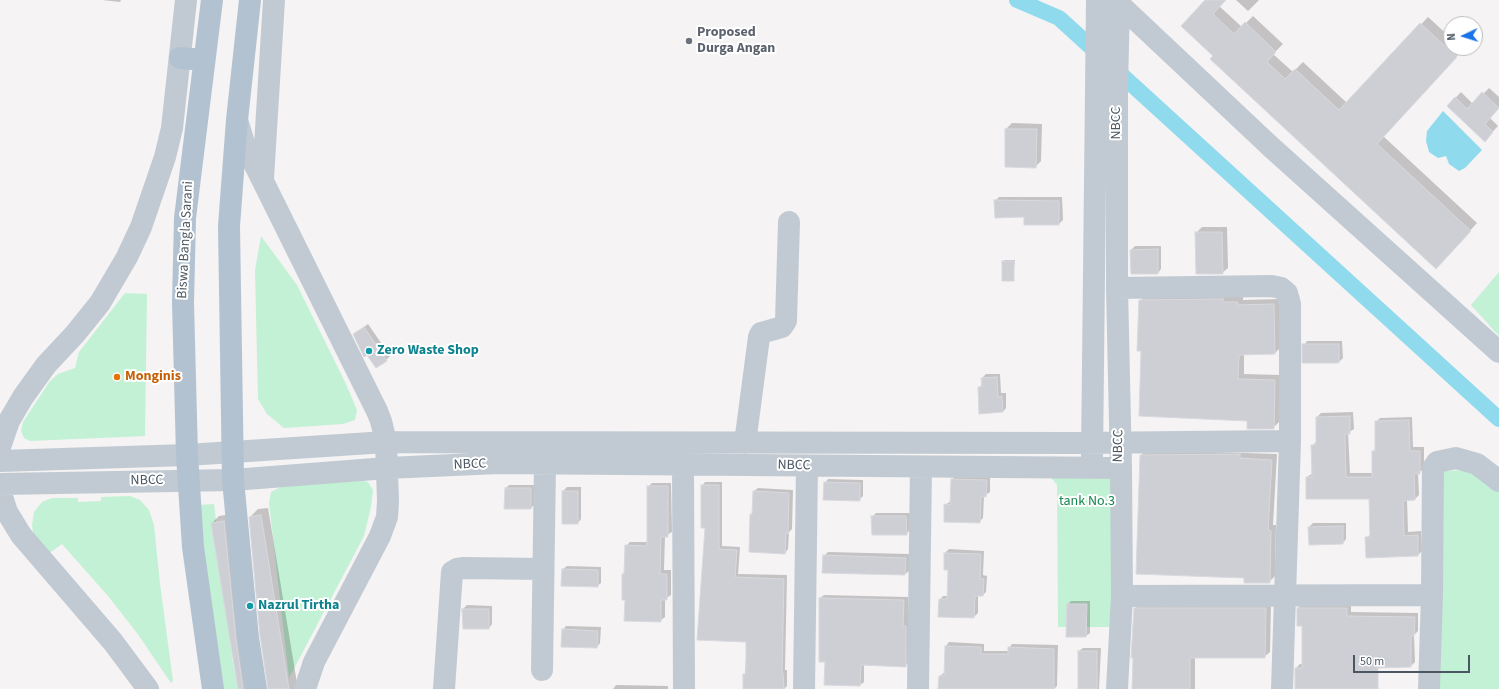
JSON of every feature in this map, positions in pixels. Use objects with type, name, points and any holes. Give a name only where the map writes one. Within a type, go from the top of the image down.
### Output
[{"type":"main road","name":"Biswa Bangla Sarani","points":[[212,0],[185,218],[183,303],[188,480],[193,547],[213,689]]},
{"type":"main road","points":[[250,0],[237,120],[229,226],[231,451],[248,638],[256,689]]},
{"type":"main road","points":[[180,58],[204,60]]},
{"type":"street","points":[[0,448],[9,421],[23,397],[46,365],[75,334],[100,303],[127,257],[141,227],[165,157],[172,128],[186,0]]},
{"type":"street","points":[[263,180],[274,0]]},
{"type":"street","points":[[1092,468],[1107,90],[1098,46],[1097,1]]},
{"type":"street","points":[[1119,6],[1266,142],[1499,352]]},
{"type":"street","name":"NBCC","points":[[0,484],[233,480],[387,468],[498,463],[1121,468],[1117,288],[1107,90],[1118,51],[1119,6]]},
{"type":"street","points":[[1098,46],[1118,51]]},
{"type":"street","points":[[237,120],[244,143],[377,411],[386,442],[387,517],[380,536],[314,662],[305,689]]},
{"type":"street","points":[[745,442],[758,336],[761,333],[782,328],[786,321],[789,222]]},
{"type":"street","points":[[1117,288],[1272,286],[1281,288],[1287,293],[1290,304],[1290,441],[1282,689]]},
{"type":"street","points":[[0,461],[187,455],[386,442],[1290,441]]},
{"type":"street","points":[[1429,689],[1432,595],[1432,468],[1437,462],[1456,458],[1477,464],[1499,481]]},
{"type":"street","points":[[542,670],[545,464]]},
{"type":"street","points":[[683,465],[684,689]]},
{"type":"street","points":[[804,689],[807,466]]},
{"type":"street","points":[[918,689],[921,467]]},
{"type":"street","points":[[1117,689],[1122,596],[1121,468]]},
{"type":"street","points":[[0,490],[7,512],[21,536],[113,642],[148,689]]},
{"type":"street","points":[[444,689],[452,572],[457,569],[464,568],[543,569]]},
{"type":"street","points":[[1122,596],[1432,595]]},
{"type":"green space","points":[[261,236],[297,285],[345,382],[357,410],[355,420],[343,424],[284,428],[267,414],[258,399],[255,270]]},
{"type":"green space","points":[[1499,272],[1499,336],[1471,305]]},
{"type":"green space","points":[[125,293],[147,294],[145,436],[30,441],[24,438],[21,431],[23,422],[50,381],[58,374],[75,368],[79,352]]},
{"type":"green space","name":"tank No.3","points":[[1117,468],[1113,627],[1058,627],[1057,485],[1049,475]]},
{"type":"green space","points":[[1472,470],[1499,492],[1499,689],[1434,689],[1441,471]]},
{"type":"green space","points":[[354,479],[368,482],[373,490],[371,507],[364,536],[289,678],[269,503],[271,492],[286,484]]},
{"type":"green space","points":[[130,496],[140,500],[149,510],[154,525],[173,681],[171,683],[137,633],[108,596],[62,544],[48,554],[34,539],[32,525],[34,512],[42,502],[52,498],[78,498],[78,502],[101,501],[101,497]]},
{"type":"green space","points":[[214,504],[233,664],[238,689],[223,689],[207,582],[200,505]]},
{"type":"water","points":[[1443,111],[1482,150],[1465,168],[1459,171],[1449,164],[1446,156],[1438,158],[1429,152],[1426,141],[1427,131]]},
{"type":"building","points":[[1205,0],[1226,0],[1213,14],[1234,34],[1245,22],[1276,52],[1267,62],[1285,79],[1295,69],[1339,110],[1420,23],[1443,44],[1443,56],[1457,57],[1377,144],[1471,231],[1436,269],[1210,59],[1213,56],[1181,26]]},
{"type":"building","points":[[1482,92],[1499,108],[1485,124],[1493,132],[1485,142],[1447,106],[1455,97],[1467,109]]},
{"type":"building","points":[[1005,129],[1037,129],[1036,168],[1005,167]]},
{"type":"building","points":[[994,200],[1059,201],[1059,225],[1024,225],[1024,217],[995,218]]},
{"type":"building","points":[[1195,232],[1222,232],[1223,274],[1196,274]]},
{"type":"building","points":[[1158,249],[1158,274],[1131,274],[1130,250]]},
{"type":"building","points":[[1002,261],[1014,261],[1014,281],[1002,281]]},
{"type":"building","points":[[1223,299],[1223,302],[1238,302],[1238,305],[1274,304],[1275,354],[1239,355],[1238,379],[1275,380],[1274,429],[1247,429],[1247,421],[1139,416],[1141,351],[1137,351],[1139,300]]},
{"type":"building","name":"Zero Waste Shop","points":[[364,327],[387,361],[376,368],[367,355],[364,357],[353,334]]},
{"type":"building","points":[[1302,344],[1339,344],[1339,363],[1302,363]]},
{"type":"building","points":[[997,377],[998,397],[1002,396],[1003,412],[979,414],[978,387],[982,387],[981,378]]},
{"type":"building","points":[[1350,416],[1350,434],[1345,434],[1346,477],[1372,477],[1372,451],[1375,451],[1375,421],[1409,420],[1410,451],[1420,451],[1420,474],[1414,474],[1415,500],[1403,501],[1404,536],[1418,535],[1418,556],[1366,558],[1365,537],[1370,537],[1369,499],[1306,499],[1306,477],[1312,477],[1311,445],[1316,445],[1316,417]]},
{"type":"building","points":[[1240,454],[1240,458],[1272,460],[1268,530],[1271,531],[1270,583],[1244,583],[1244,578],[1136,574],[1140,455]]},
{"type":"building","points":[[951,479],[987,480],[986,497],[981,497],[980,523],[944,522],[944,504],[950,505]]},
{"type":"building","points":[[824,482],[860,483],[860,501],[823,500]]},
{"type":"building","points":[[701,485],[719,485],[719,549],[737,550],[735,577],[784,579],[782,673],[784,689],[743,689],[743,674],[746,674],[746,642],[697,640],[705,528],[701,528]]},
{"type":"building","points":[[647,486],[668,486],[668,537],[661,537],[660,574],[667,574],[667,600],[661,600],[661,622],[624,621],[625,600],[622,600],[622,574],[624,574],[625,545],[647,546]]},
{"type":"building","points":[[505,488],[531,488],[531,509],[504,509]]},
{"type":"building","points":[[562,491],[578,491],[578,524],[562,524]]},
{"type":"building","points":[[753,491],[789,493],[788,534],[786,533],[785,554],[749,552],[750,514],[752,514]]},
{"type":"building","points":[[261,515],[289,689],[268,689],[260,636],[249,517]]},
{"type":"building","points":[[871,516],[906,516],[907,535],[872,535]]},
{"type":"building","points":[[224,521],[236,639],[243,689],[238,689],[211,523]]},
{"type":"building","points":[[1343,526],[1343,544],[1309,545],[1308,527]]},
{"type":"building","points":[[944,553],[981,554],[980,579],[984,579],[983,596],[975,596],[974,618],[938,617],[939,599],[947,599],[948,570],[944,570]]},
{"type":"building","points":[[823,555],[906,558],[905,575],[822,573]]},
{"type":"building","points":[[562,569],[598,570],[598,587],[561,586]]},
{"type":"building","points":[[819,598],[904,600],[903,626],[906,626],[906,667],[861,665],[860,686],[824,685],[825,662],[819,662]]},
{"type":"building","points":[[1067,604],[1087,604],[1086,637],[1066,637]]},
{"type":"building","points":[[1134,608],[1266,608],[1265,658],[1190,658],[1190,689],[1132,689],[1133,658],[1131,658]]},
{"type":"building","points":[[1297,608],[1347,608],[1347,616],[1415,617],[1414,636],[1411,636],[1411,667],[1378,668],[1378,689],[1295,689],[1295,668],[1302,668],[1302,626],[1297,626]]},
{"type":"building","points":[[462,609],[489,609],[489,629],[463,629]]},
{"type":"building","points":[[562,629],[598,631],[597,648],[561,647]]},
{"type":"building","points":[[945,646],[981,647],[981,654],[1008,654],[1008,647],[1054,649],[1054,689],[938,689],[939,676],[944,676]]},
{"type":"building","points":[[1078,651],[1097,651],[1097,689],[1078,689]]},
{"type":"waterway","points":[[1017,0],[1059,18],[1499,419]]},
{"type":"place","name":"Proposed Durga Angan","points":[[689,41]]},
{"type":"place","name":"Zero Waste Shop","points":[[369,351]]},
{"type":"place","name":"Monginis","points":[[117,377]]},
{"type":"place","name":"Nazrul Tirtha","points":[[250,606]]}]
